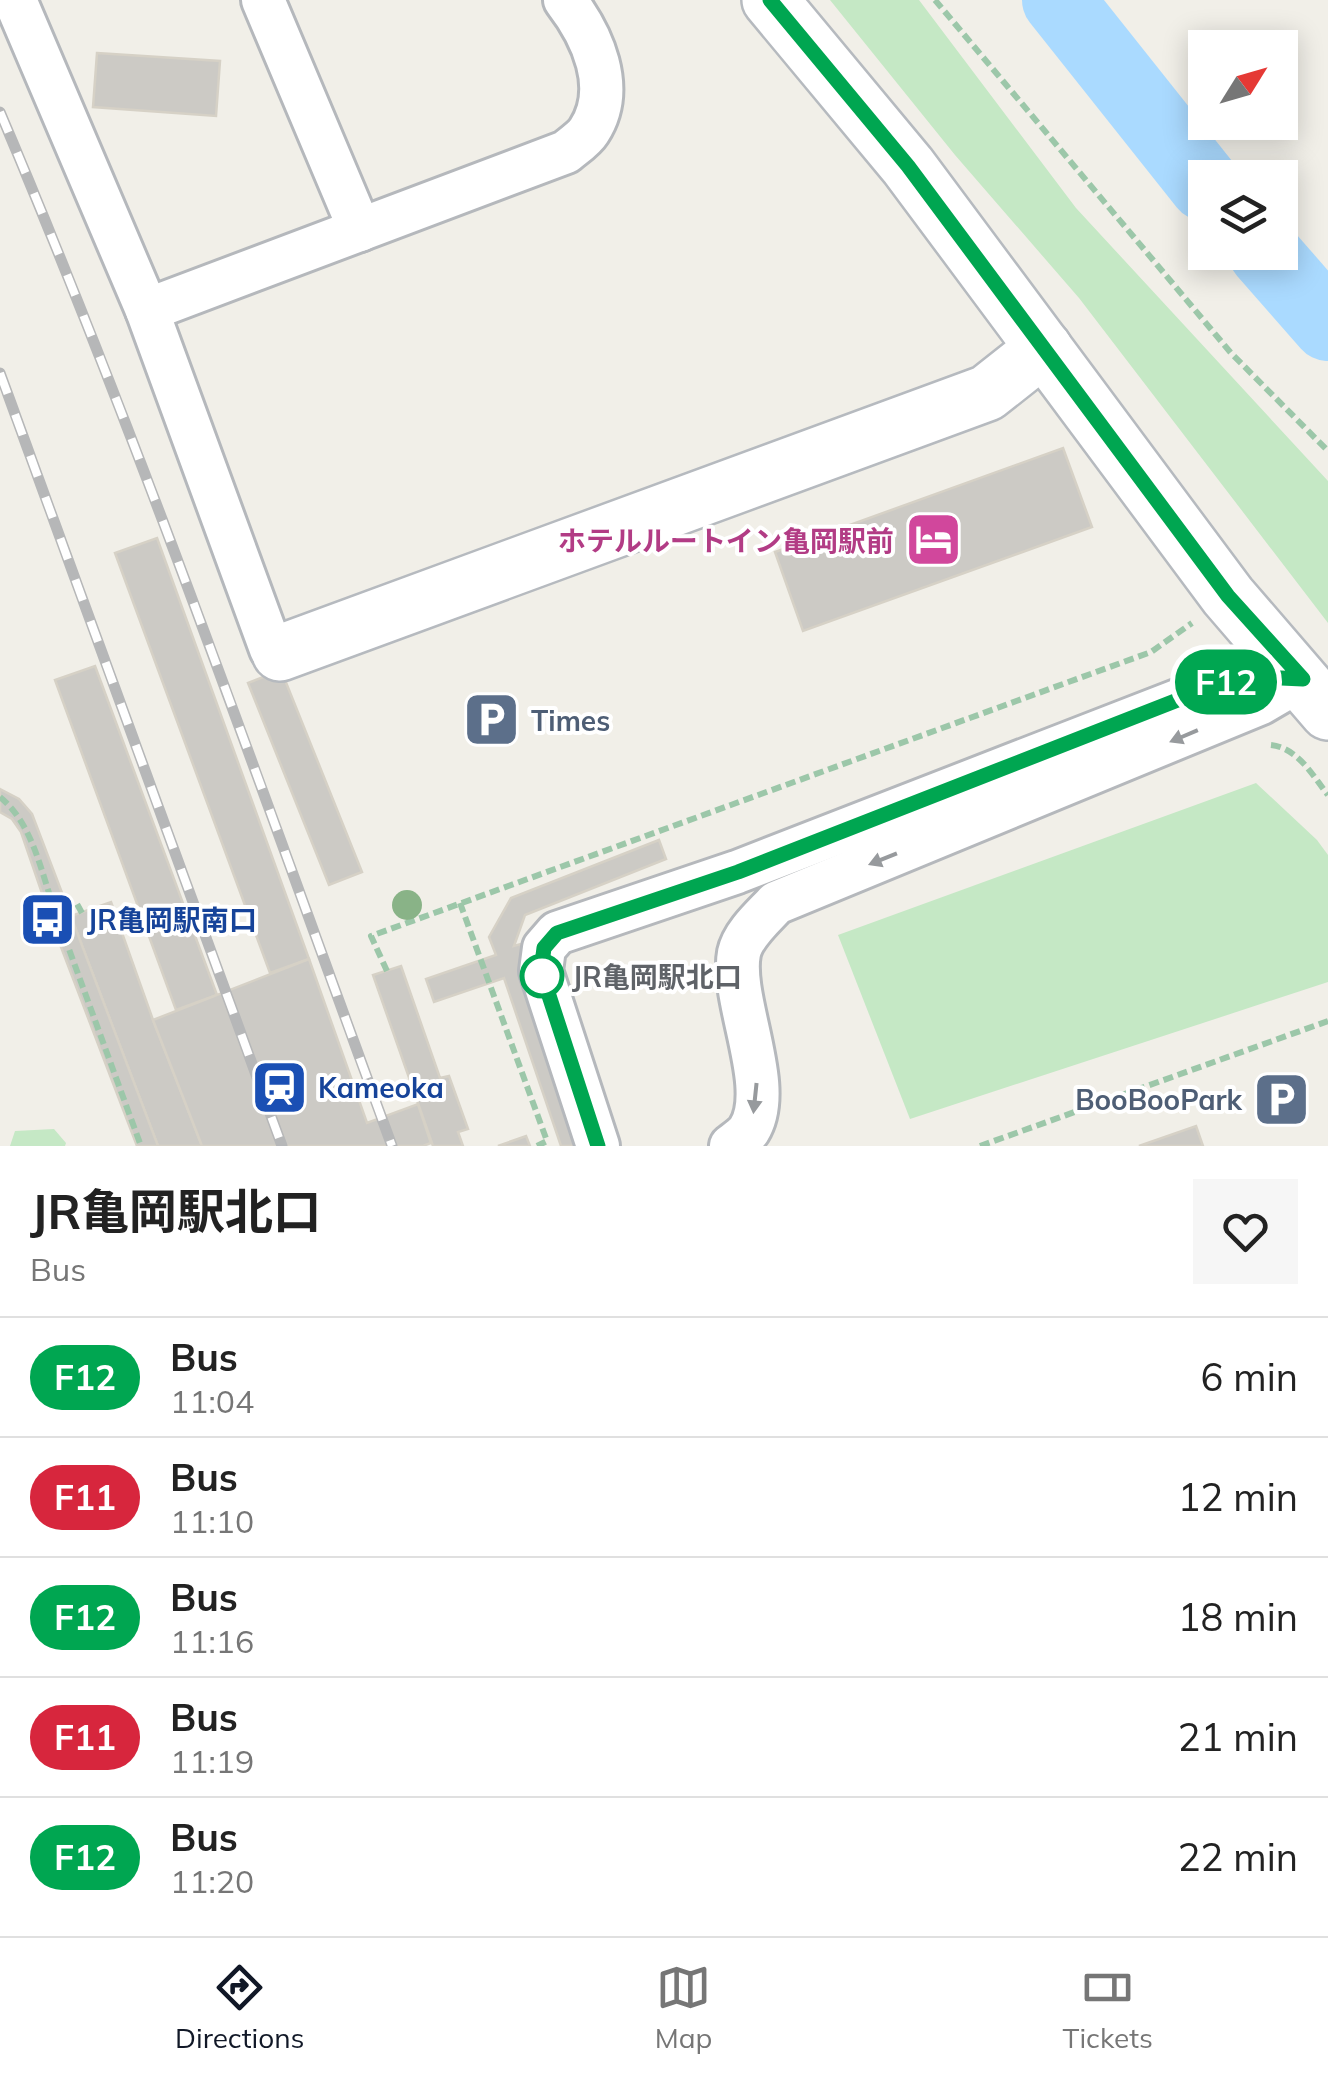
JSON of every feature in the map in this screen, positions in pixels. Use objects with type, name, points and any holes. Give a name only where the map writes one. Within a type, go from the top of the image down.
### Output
[{"type":"street","points":[[14,0],[147,310],[271,649],[280,653],[987,393],[1044,348]]},
{"type":"street","points":[[263,0],[360,230]]},
{"type":"street","points":[[147,310],[566,152],[590,131],[600,97],[598,58],[584,24],[565,0]]},
{"type":"street","points":[[770,0],[908,166],[1228,596],[1315,695]]},
{"type":"street","points":[[598,1146],[541,971],[544,948],[557,933],[738,872],[1239,676],[1315,695]]},
{"type":"street","points":[[732,1146],[749,1130],[758,1092],[739,950],[776,903],[1262,703],[1315,695]]},
{"type":"path","points":[[935,0],[1231,354],[1328,451]]},
{"type":"path","points":[[387,971],[371,936],[1152,652],[1200,616]]},
{"type":"path","points":[[1264,745],[1280,746],[1303,762],[1328,795]]},
{"type":"path","points":[[0,797],[26,826],[141,1146]]},
{"type":"path","points":[[55,912],[77,904],[82,912]]},
{"type":"path","points":[[460,904],[548,1144],[537,1146]]},
{"type":"path","points":[[980,1146],[1328,1021]]},
{"type":"green space","points":[[830,0],[919,0],[1076,208],[1328,481],[1328,623],[1079,298],[955,155]]},
{"type":"green space","points":[[1256,783],[1328,855],[1328,982],[910,1119],[838,935]]},
{"type":"green space","points":[[54,1129],[65,1146],[10,1146],[15,1131]]},
{"type":"building","points":[[97,53],[220,61],[216,116],[93,107]]},
{"type":"building","name":"ホテルルートイン亀岡駅前","points":[[1063,448],[1092,527],[803,631],[775,552]]},
{"type":"building","points":[[157,538],[309,959],[270,973],[115,553]]},
{"type":"building","points":[[95,666],[217,995],[176,1010],[55,680]]},
{"type":"building","points":[[281,670],[362,872],[329,885],[248,683]]},
{"type":"building","points":[[0,789],[19,799],[32,814],[75,927],[56,934],[21,832],[12,819],[0,812]]},
{"type":"building","points":[[659,840],[666,859],[525,915],[514,946],[528,942],[584,1146],[561,1146],[504,978],[434,1002],[426,979],[496,955],[489,937],[511,898]]},
{"type":"building","points":[[111,902],[202,1146],[158,1146],[75,927],[71,916]]},
{"type":"building","points":[[75,927],[158,1146],[137,1146],[56,934]]},
{"type":"building","points":[[309,959],[367,1123],[418,1104],[431,1143],[202,1146],[153,1020]]},
{"type":"building","points":[[401,966],[440,1078],[449,1076],[468,1129],[458,1132],[463,1146],[433,1146],[373,975]]},
{"type":"building","points":[[1196,1126],[1203,1146],[1139,1146]]},
{"type":"building","points":[[526,1136],[530,1146],[498,1146]]},
{"type":"waterway","points":[[1058,0],[1188,164]]},
{"type":"waterway","points":[[1280,270],[1328,325]]},
{"type":"railway","points":[[0,112],[154,497],[392,1146]]},
{"type":"railway","points":[[0,373],[282,1146]]},
{"type":"bus line","name":"F12","points":[[598,1146],[541,971],[544,948],[557,933],[738,872],[1239,676],[1303,679],[1228,596],[908,166],[770,0]]},
{"type":"place","name":"ホテルルートイン亀岡駅前","points":[[933,540]]},
{"type":"place","name":"Times","points":[[492,720]]},
{"type":"place","name":"JR亀岡駅南口","points":[[48,919]]},
{"type":"place","name":"JR亀岡駅北口","points":[[542,976]]},
{"type":"place","name":"Kameoka","points":[[279,1087]]},
{"type":"place","name":"BooBooPark","points":[[1281,1099]]}]
